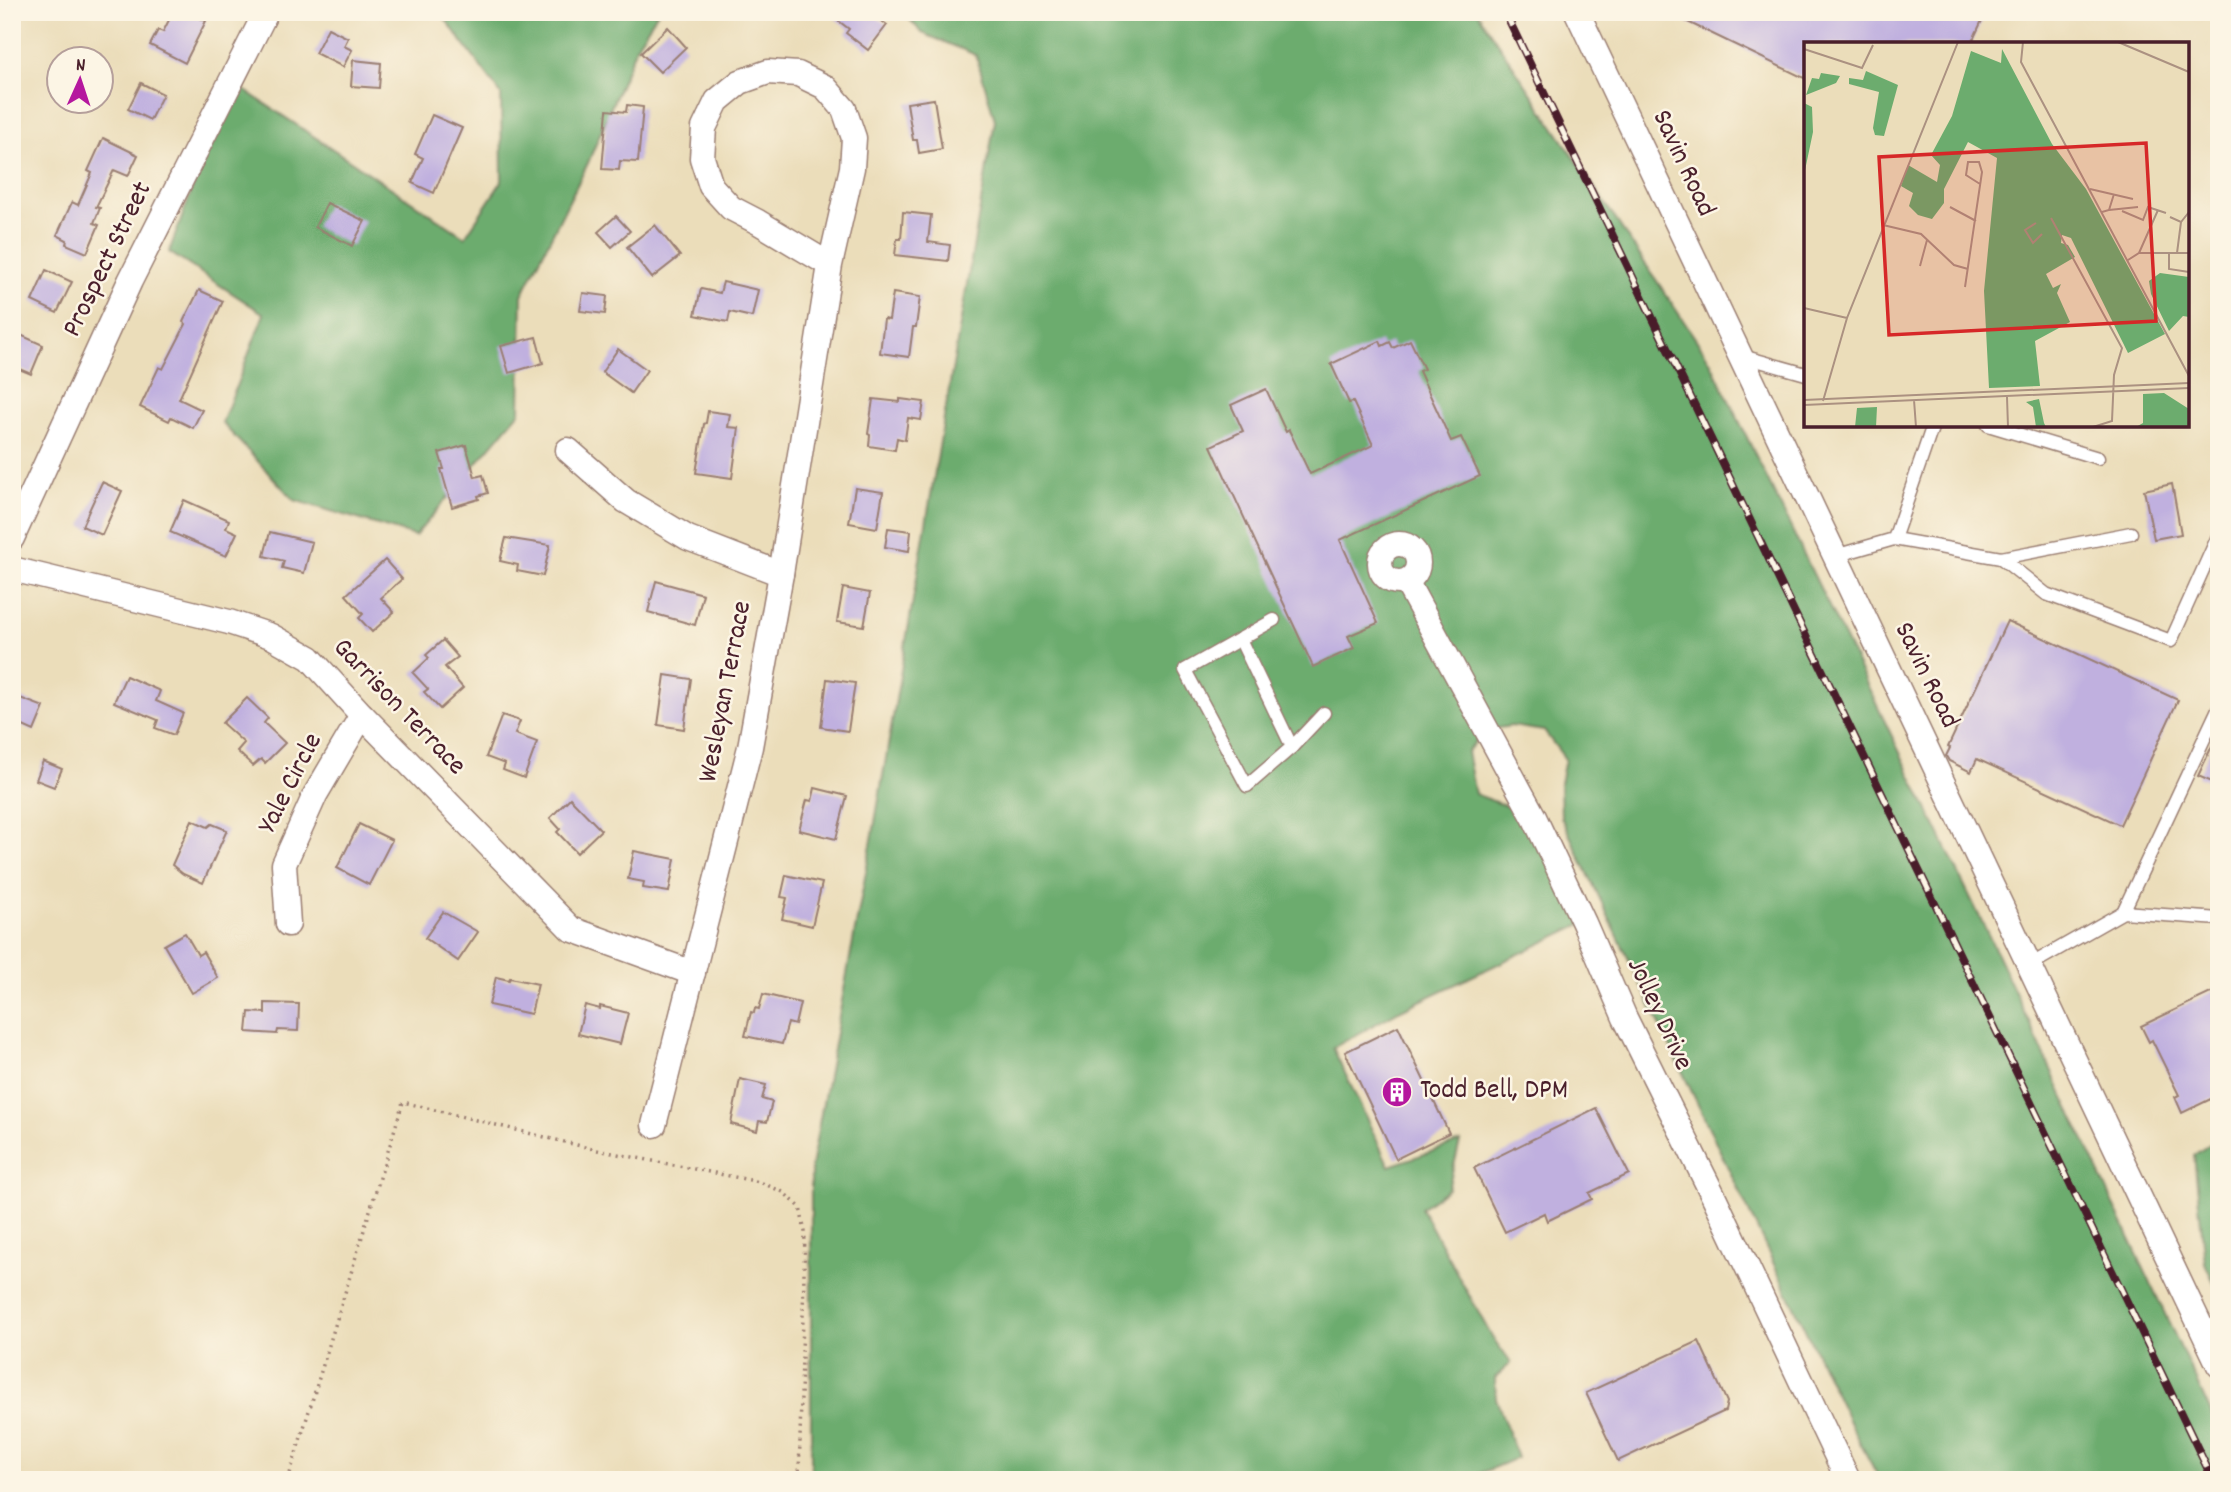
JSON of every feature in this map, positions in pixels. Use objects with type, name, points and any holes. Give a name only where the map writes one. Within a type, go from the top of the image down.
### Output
[{"type":"street","name":"Prospect Street","points":[[12,538],[119,304],[266,12]]},
{"type":"street","name":"Savin Road","points":[[1577,12],[2219,1365]]},
{"type":"street","name":"Wesleyan Terrace","points":[[654,1125],[750,747],[781,574],[830,265],[852,168],[854,138],[844,109],[825,87],[798,74],[768,72],[740,82],[717,101],[704,128],[702,158],[711,186],[731,208],[830,265]]},
{"type":"street","points":[[568,450],[626,501],[688,538],[781,574]]},
{"type":"street","name":"Garrison Terrace","points":[[12,569],[229,622],[271,636],[310,658],[571,929],[693,973]]},
{"type":"street","name":"Jolley Drive","points":[[1406,581],[1534,817],[1625,1018],[1715,1199],[1848,1480]]},
{"type":"street","name":"Yale Circle","points":[[288,924],[284,864],[315,795],[362,715]]},
{"type":"lane","points":[[1740,355],[1804,373]]},
{"type":"lane","points":[[1894,539],[1932,427]]},
{"type":"lane","points":[[1995,427],[2098,458]]},
{"type":"lane","points":[[1835,556],[1894,539],[2001,558],[2131,533]]},
{"type":"lane","points":[[2001,558],[2046,594],[2171,641],[2219,534]]},
{"type":"lane","points":[[1274,620],[1185,670],[1247,786],[1292,747],[1324,713]]},
{"type":"lane","points":[[1240,639],[1292,747]]},
{"type":"lane","points":[[2123,912],[2219,707]]},
{"type":"lane","points":[[2030,965],[2123,912],[2219,919]]},
{"type":"path","points":[[288,1480],[403,1102],[597,1150],[760,1182],[783,1192],[800,1207],[805,1232],[799,1480]]},
{"type":"green space","points":[[440,12],[658,12],[636,47],[588,163],[522,295],[520,412],[415,536],[294,500],[222,423],[264,314],[169,252],[232,82],[465,237],[502,181],[501,94]]},
{"type":"green space","points":[[903,12],[1477,12],[1709,359],[1986,930],[2219,1430],[2219,1480],[1880,1480],[1850,1424],[1561,817],[1560,783],[1565,759],[1544,731],[1512,726],[1485,730],[1467,752],[1475,794],[1534,817],[1584,923],[1399,1011],[1333,1048],[1389,1166],[1460,1142],[1448,1189],[1421,1208],[1492,1337],[1511,1363],[1495,1378],[1496,1398],[1517,1458],[1464,1480],[811,1480],[811,1167],[873,834],[995,120],[976,55],[922,33]]},
{"type":"green space","points":[[2219,1138],[2219,1294],[2205,1263],[2194,1155]]},
{"type":"building","points":[[173,12],[189,12],[206,21],[185,63],[150,45],[158,30],[163,32]]},
{"type":"building","points":[[827,12],[870,12],[887,25],[868,50],[846,33],[849,29]]},
{"type":"building","points":[[1667,12],[1986,12],[1972,42],[1804,42],[1804,78]]},
{"type":"building","points":[[668,27],[686,47],[660,72],[641,53]]},
{"type":"building","points":[[328,28],[348,38],[344,46],[352,50],[343,67],[315,53]]},
{"type":"building","points":[[353,60],[381,63],[379,88],[351,86]]},
{"type":"building","points":[[141,83],[163,94],[150,120],[128,109]]},
{"type":"building","points":[[934,99],[942,149],[919,153],[917,140],[913,140],[907,103]]},
{"type":"building","points":[[627,105],[643,107],[638,162],[620,161],[619,170],[602,169],[607,110],[626,112]]},
{"type":"building","points":[[432,115],[462,128],[434,193],[412,183],[423,158],[415,154]]},
{"type":"building","points":[[103,138],[138,155],[128,176],[114,170],[96,207],[100,208],[94,223],[99,225],[87,253],[66,244],[67,240],[57,235],[72,202],[78,205],[92,173],[88,171]]},
{"type":"building","points":[[327,203],[365,221],[352,246],[315,227]]},
{"type":"building","points":[[903,212],[931,215],[928,242],[950,245],[948,261],[895,255],[897,239],[901,239]]},
{"type":"building","points":[[616,216],[630,231],[612,247],[598,232]]},
{"type":"building","points":[[655,225],[680,256],[652,278],[627,247]]},
{"type":"building","points":[[46,270],[72,282],[57,313],[32,301]]},
{"type":"building","points":[[723,282],[758,290],[752,317],[730,312],[728,322],[695,315],[701,289],[720,293]]},
{"type":"building","points":[[199,290],[223,301],[179,399],[202,410],[193,428],[171,417],[169,421],[140,407],[159,367],[163,369],[186,324],[183,322]]},
{"type":"building","points":[[583,293],[607,296],[605,314],[580,311]]},
{"type":"building","points":[[893,293],[920,297],[909,357],[880,353],[884,319],[889,320]]},
{"type":"building","points":[[16,333],[43,345],[31,374],[12,366],[12,343]]},
{"type":"building","points":[[536,337],[543,363],[509,373],[501,346]]},
{"type":"building","points":[[1410,340],[1424,369],[1419,371],[1451,441],[1461,437],[1480,476],[1340,540],[1378,623],[1348,636],[1354,648],[1313,667],[1211,446],[1243,431],[1231,405],[1266,389],[1310,474],[1373,445],[1331,364],[1380,341],[1382,346],[1390,342],[1393,348]]},
{"type":"building","points":[[618,349],[647,370],[631,393],[602,372]]},
{"type":"building","points":[[873,399],[924,402],[921,420],[908,418],[905,440],[897,438],[895,450],[869,446]]},
{"type":"building","points":[[708,411],[730,414],[728,427],[739,428],[732,478],[696,473]]},
{"type":"building","points":[[466,445],[475,477],[483,475],[488,493],[478,496],[479,499],[452,507],[439,453]]},
{"type":"building","points":[[102,482],[122,491],[102,535],[82,526]]},
{"type":"building","points":[[2172,484],[2181,534],[2154,539],[2144,490]]},
{"type":"building","points":[[855,488],[883,492],[877,528],[849,523]]},
{"type":"building","points":[[184,500],[229,520],[226,528],[237,533],[226,556],[170,532]]},
{"type":"building","points":[[888,528],[911,531],[909,551],[885,547]]},
{"type":"building","points":[[270,532],[312,542],[304,573],[282,568],[284,561],[264,556]]},
{"type":"building","points":[[506,538],[550,545],[543,576],[517,571],[518,565],[500,561]]},
{"type":"building","points":[[385,560],[402,579],[381,598],[394,612],[372,632],[359,618],[363,614],[346,595]]},
{"type":"building","points":[[656,581],[703,594],[695,625],[648,612]]},
{"type":"building","points":[[843,588],[870,593],[864,626],[837,622]]},
{"type":"building","points":[[2007,621],[2178,700],[2120,825],[1977,759],[1971,772],[1949,761],[1946,756]]},
{"type":"building","points":[[443,640],[458,657],[445,667],[463,688],[440,709],[424,692],[428,689],[413,673],[429,658],[426,655]]},
{"type":"building","points":[[665,675],[691,679],[684,729],[658,725]]},
{"type":"building","points":[[126,676],[160,691],[156,701],[183,713],[174,735],[155,728],[158,720],[114,702]]},
{"type":"building","points":[[827,679],[855,683],[848,731],[821,727]]},
{"type":"building","points":[[12,695],[44,707],[34,731],[12,721]]},
{"type":"building","points":[[247,698],[268,718],[264,723],[285,743],[265,763],[261,759],[253,766],[237,751],[244,743],[222,723]]},
{"type":"building","points":[[502,715],[520,721],[515,734],[537,742],[524,778],[503,770],[505,764],[486,757]]},
{"type":"building","points":[[2219,731],[2219,785],[2198,776]]},
{"type":"building","points":[[43,761],[62,769],[54,787],[36,780]]},
{"type":"building","points":[[815,788],[847,796],[836,839],[799,830],[807,800],[812,801]]},
{"type":"building","points":[[570,798],[601,830],[577,853],[557,832],[560,829],[550,818]]},
{"type":"building","points":[[192,820],[208,827],[212,824],[227,830],[203,883],[183,874],[172,865]]},
{"type":"building","points":[[359,824],[392,840],[369,885],[337,868]]},
{"type":"building","points":[[634,851],[675,859],[669,892],[643,888],[644,882],[628,879]]},
{"type":"building","points":[[786,875],[822,883],[812,926],[782,919],[787,898],[781,897]]},
{"type":"building","points":[[443,912],[478,932],[458,961],[425,938]]},
{"type":"building","points":[[185,933],[198,955],[203,952],[218,978],[192,993],[164,945]]},
{"type":"building","points":[[496,977],[538,984],[531,1014],[489,1005]]},
{"type":"building","points":[[2219,989],[2219,1095],[2182,1113],[2175,1097],[2179,1095],[2152,1040],[2149,1042],[2141,1026]]},
{"type":"building","points":[[763,994],[800,1003],[795,1025],[788,1023],[782,1044],[745,1036],[751,1012],[754,1013],[755,1008],[759,1009]]},
{"type":"building","points":[[265,1003],[299,1004],[298,1031],[278,1030],[277,1034],[247,1032],[249,1012],[265,1013]]},
{"type":"building","points":[[585,1005],[628,1013],[620,1044],[578,1034]]},
{"type":"building","name":"Todd Bell, DPM","points":[[1398,1026],[1449,1133],[1396,1159],[1345,1052]]},
{"type":"building","points":[[740,1079],[766,1085],[762,1099],[772,1102],[767,1122],[759,1121],[757,1131],[731,1124]]},
{"type":"building","points":[[1596,1108],[1629,1174],[1589,1193],[1592,1199],[1547,1221],[1544,1213],[1505,1232],[1474,1168]]},
{"type":"building","points":[[1699,1341],[1727,1402],[1725,1411],[1618,1461],[1586,1393]]},
{"type":"railway","points":[[1505,12],[2213,1480]]},
{"type":"place","name":"Todd Bell, DPM","points":[[1397,1092]]}]
